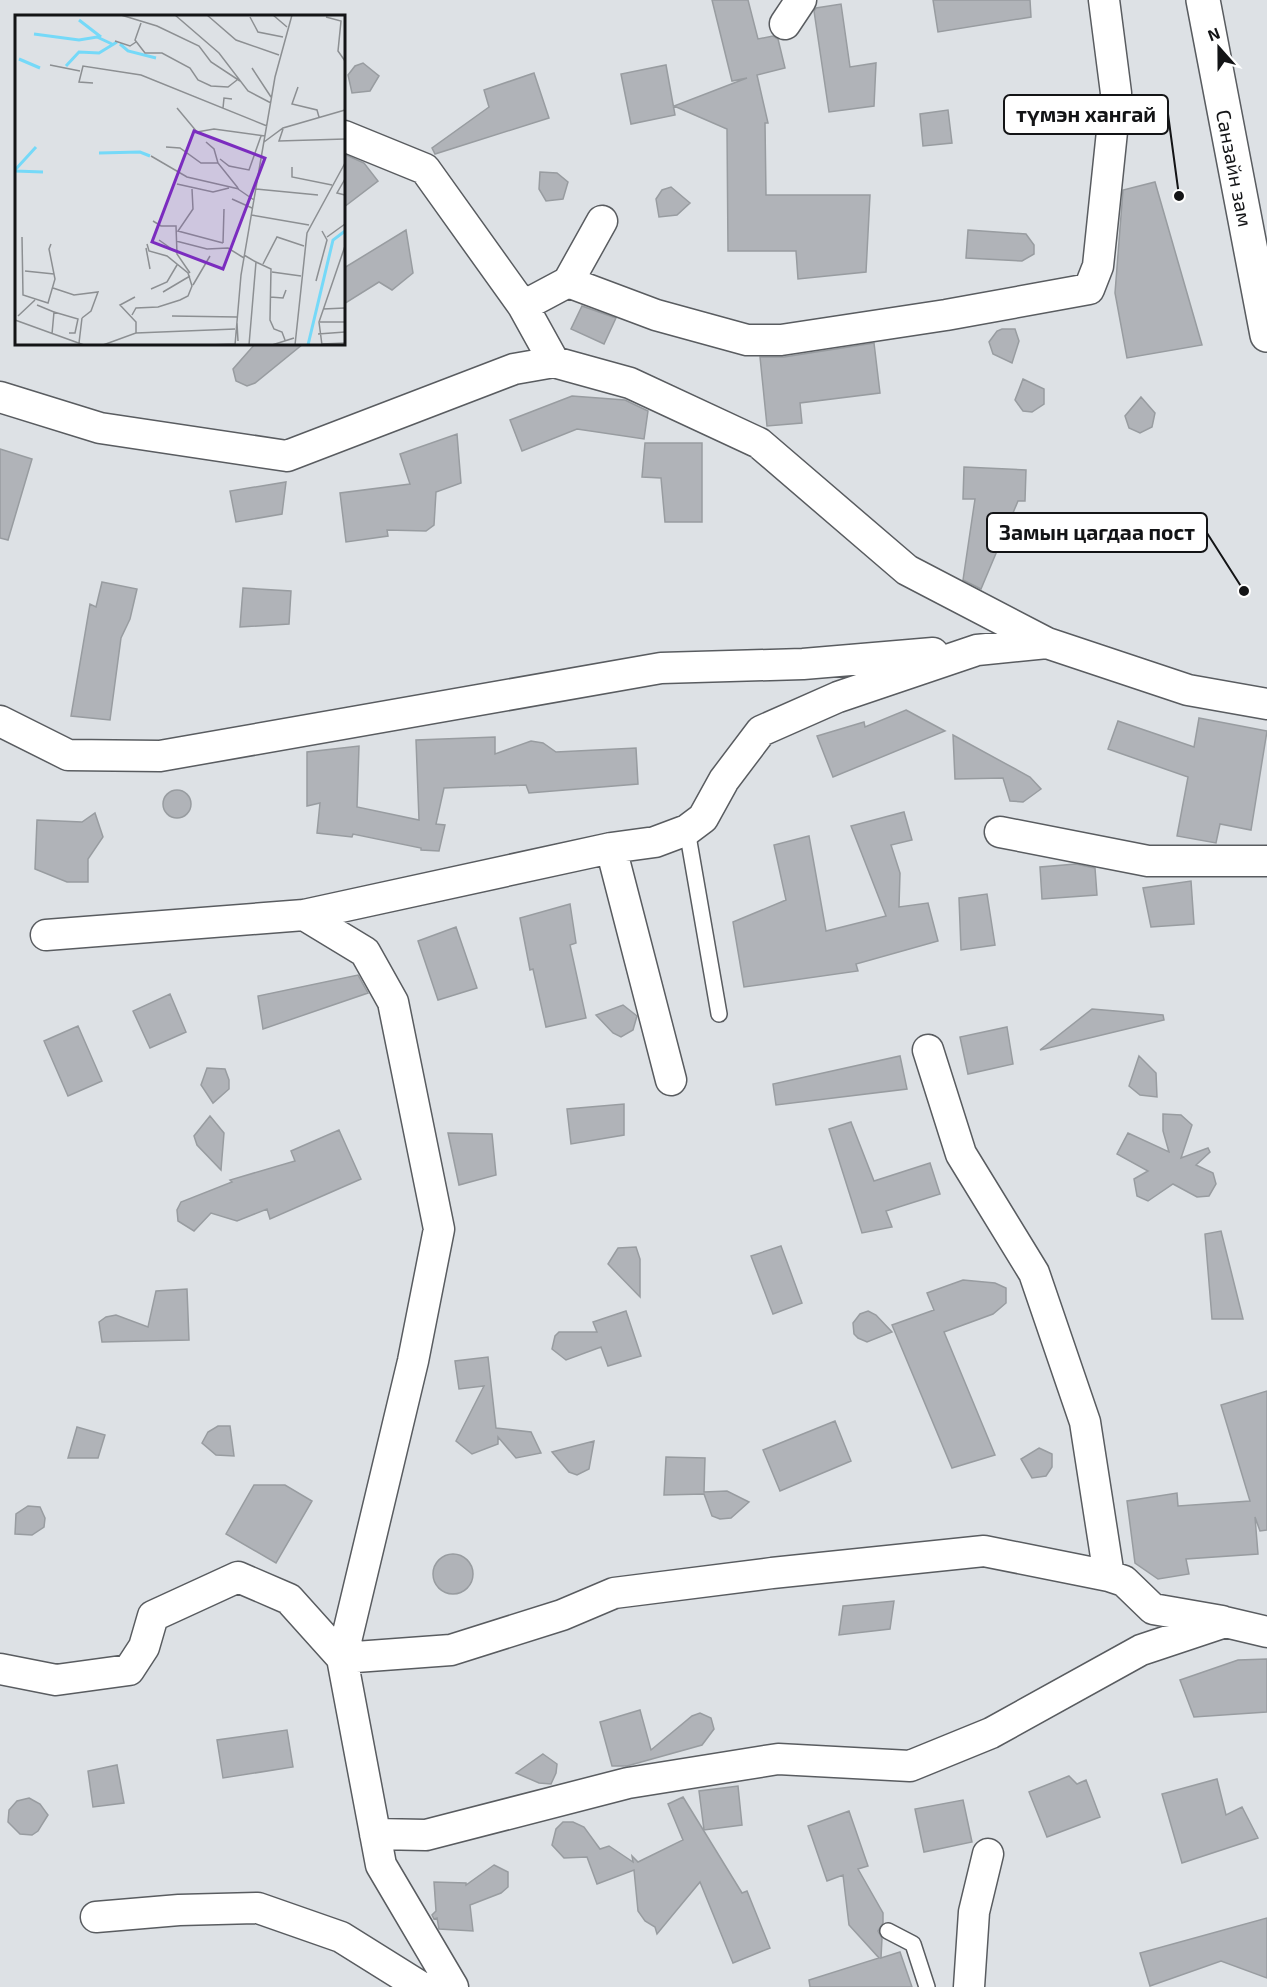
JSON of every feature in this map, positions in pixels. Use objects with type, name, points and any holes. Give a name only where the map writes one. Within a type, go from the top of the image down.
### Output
[{"type":"main road","name":"Санзайн зам","points":[[1203,0],[1267,335]]},
{"type":"street","points":[[568,282],[656,315],[747,340],[781,340],[946,315],[1089,289],[1098,266],[1116,93],[1104,0]]},
{"type":"street","points":[[345,136],[425,169],[523,306],[554,362]]},
{"type":"street","points":[[523,306],[568,282],[602,221]]},
{"type":"street","points":[[0,396],[100,428],[287,456],[514,369],[554,362],[630,383],[759,443],[907,570],[1047,643],[1188,690],[1267,704]]},
{"type":"street","points":[[0,722],[68,755],[160,756],[661,668],[803,664],[1047,643]]},
{"type":"street","points":[[46,934],[304,915],[611,848],[655,842],[687,830],[703,818],[723,780],[761,731],[838,697],[977,650],[1047,643]]},
{"type":"street","points":[[1000,832],[1148,861],[1267,861]]},
{"type":"street","points":[[611,848],[672,1080]]},
{"type":"street","points":[[304,915],[365,952],[393,1002],[439,1229],[413,1361],[342,1658],[381,1864],[453,1987]]},
{"type":"street","points":[[928,1050],[961,1154],[1034,1273],[1082,1411],[1109,1576]]},
{"type":"street","points":[[342,1658],[451,1650],[562,1615],[614,1593],[772,1573],[984,1551],[1109,1576],[1124,1581],[1153,1609],[1267,1632]]},
{"type":"street","points":[[0,1669],[56,1680],[129,1670],[144,1647],[153,1616],[238,1577],[289,1599],[342,1658]]},
{"type":"street","points":[[375,1834],[426,1835],[628,1783],[777,1759],[910,1766],[991,1733],[1141,1650],[1225,1622]]},
{"type":"street","points":[[969,1987],[974,1912],[988,1854]]},
{"type":"street","points":[[96,1917],[179,1910],[258,1908],[341,1937],[421,1987]]},
{"type":"lane","points":[[687,830],[719,1014]]},
{"type":"lane","points":[[888,1931],[913,1944],[927,1987]]},
{"type":"building","points":[[712,0],[748,0],[758,39],[773,36],[778,39],[785,68],[757,75],[768,123],[765,123],[766,195],[870,195],[866,272],[798,279],[796,251],[728,251],[727,129],[674,106],[747,78],[732,81]]},
{"type":"building","points":[[933,0],[1030,0],[1031,17],[938,32]]},
{"type":"building","points":[[841,4],[850,67],[876,63],[874,106],[829,112],[814,11],[816,8]]},
{"type":"building","points":[[363,63],[379,76],[370,91],[352,93],[348,75],[355,66]]},
{"type":"building","points":[[666,65],[675,115],[631,124],[621,74]]},
{"type":"building","points":[[534,73],[549,118],[435,154],[432,148],[489,107],[484,90]]},
{"type":"building","points":[[948,110],[952,143],[923,146],[920,114]]},
{"type":"building","points":[[345,154],[364,163],[378,181],[345,206]]},
{"type":"building","points":[[540,172],[557,173],[568,182],[563,199],[546,201],[539,189]]},
{"type":"building","points":[[1155,182],[1202,345],[1127,358],[1115,293],[1123,190]]},
{"type":"building","points":[[671,187],[690,203],[677,215],[659,217],[656,199],[662,190]]},
{"type":"building","points":[[406,230],[413,273],[392,290],[379,282],[345,303],[345,267]]},
{"type":"building","points":[[968,230],[1026,234],[1034,245],[1034,254],[1022,261],[966,258]]},
{"type":"building","points":[[582,306],[616,318],[604,344],[571,329]]},
{"type":"building","points":[[1015,329],[1019,341],[1012,363],[993,354],[989,342],[997,331]]},
{"type":"building","points":[[874,343],[880,393],[800,403],[802,423],[767,426],[760,357],[784,357]]},
{"type":"building","points":[[254,345],[302,345],[255,383],[247,386],[236,381],[233,369]]},
{"type":"building","points":[[1023,379],[1044,389],[1044,404],[1032,412],[1023,411],[1015,400]]},
{"type":"building","points":[[572,396],[625,400],[648,411],[644,439],[577,429],[522,451],[510,420]]},
{"type":"building","points":[[1141,397],[1155,413],[1152,427],[1140,433],[1129,428],[1125,416]]},
{"type":"building","points":[[457,434],[461,483],[436,492],[434,525],[426,531],[387,530],[388,536],[346,542],[340,493],[410,484],[400,454]]},
{"type":"building","points":[[645,443],[702,443],[702,522],[665,522],[661,478],[642,477]]},
{"type":"building","points":[[0,449],[32,459],[8,540],[0,538]]},
{"type":"building","points":[[964,467],[1026,470],[1025,501],[1018,501],[981,589],[963,580],[975,499],[963,499]]},
{"type":"building","points":[[286,482],[282,514],[236,522],[230,491]]},
{"type":"building","points":[[102,582],[137,589],[130,619],[121,638],[110,720],[71,716],[90,604],[96,607]]},
{"type":"building","points":[[243,588],[291,591],[289,624],[240,627]]},
{"type":"building","points":[[906,710],[945,731],[833,777],[817,736],[864,722],[865,727]]},
{"type":"building","points":[[1199,718],[1267,731],[1251,830],[1220,824],[1216,843],[1177,836],[1188,777],[1108,749],[1118,721],[1194,747]]},
{"type":"building","points":[[953,735],[1030,777],[1041,789],[1023,802],[1010,801],[1003,778],[955,779]]},
{"type":"building","points":[[495,737],[495,754],[531,741],[543,743],[556,752],[636,748],[638,784],[529,793],[526,785],[444,788],[436,824],[445,825],[439,851],[421,850],[421,848],[353,834],[352,837],[317,833],[320,803],[307,806],[307,752],[359,746],[357,807],[419,820],[416,740]]},
{"type":"building","points":[[177,790],[187,794],[191,804],[187,814],[177,818],[167,814],[163,804],[167,794]]},
{"type":"building","points":[[904,812],[912,840],[891,845],[900,873],[899,907],[928,903],[938,941],[856,964],[858,971],[744,987],[733,922],[786,900],[774,845],[809,836],[826,931],[886,916],[851,826]]},
{"type":"building","points":[[95,813],[103,837],[88,859],[88,882],[67,882],[35,869],[37,820],[82,822]]},
{"type":"building","points":[[1076,864],[1095,868],[1097,895],[1042,899],[1040,867]]},
{"type":"building","points":[[1191,881],[1194,924],[1151,927],[1143,888]]},
{"type":"building","points":[[987,894],[995,945],[961,950],[959,898]]},
{"type":"building","points":[[570,904],[576,943],[570,945],[586,1018],[546,1027],[533,969],[530,970],[520,918]]},
{"type":"building","points":[[456,927],[477,988],[438,1000],[418,941]]},
{"type":"building","points":[[358,975],[368,993],[263,1029],[258,996]]},
{"type":"building","points":[[170,994],[186,1032],[150,1048],[133,1011]]},
{"type":"building","points":[[623,1005],[637,1016],[633,1030],[621,1037],[613,1033],[596,1015]]},
{"type":"building","points":[[1092,1009],[1163,1015],[1164,1020],[1040,1050]]},
{"type":"building","points":[[78,1026],[102,1081],[68,1096],[44,1041]]},
{"type":"building","points":[[1007,1027],[1013,1064],[968,1074],[960,1037]]},
{"type":"building","points":[[900,1056],[907,1089],[776,1105],[773,1084]]},
{"type":"building","points":[[1139,1056],[1156,1073],[1157,1097],[1140,1095],[1129,1086]]},
{"type":"building","points":[[207,1068],[225,1069],[229,1080],[229,1089],[213,1103],[201,1085]]},
{"type":"building","points":[[624,1104],[624,1135],[571,1144],[567,1109]]},
{"type":"building","points":[[1163,1114],[1181,1115],[1192,1125],[1181,1158],[1208,1148],[1210,1152],[1196,1165],[1213,1173],[1216,1184],[1209,1196],[1197,1197],[1173,1184],[1148,1201],[1137,1196],[1134,1179],[1148,1171],[1117,1154],[1128,1133],[1169,1152],[1163,1131]]},
{"type":"building","points":[[210,1116],[224,1133],[221,1170],[197,1145],[194,1136]]},
{"type":"building","points":[[851,1122],[874,1181],[930,1163],[940,1194],[886,1211],[892,1227],[862,1233],[829,1129]]},
{"type":"building","points":[[339,1130],[361,1179],[270,1219],[267,1209],[237,1221],[211,1213],[194,1231],[178,1221],[177,1210],[181,1202],[232,1182],[230,1180],[295,1161],[291,1151]]},
{"type":"building","points":[[448,1133],[492,1134],[496,1175],[459,1185]]},
{"type":"building","points":[[1221,1231],[1243,1319],[1212,1319],[1205,1234]]},
{"type":"building","points":[[781,1246],[802,1303],[773,1314],[751,1256]]},
{"type":"building","points":[[636,1247],[640,1259],[640,1297],[608,1264],[618,1248]]},
{"type":"building","points":[[963,1280],[995,1283],[1006,1288],[1006,1303],[993,1314],[944,1332],[995,1455],[952,1468],[892,1325],[934,1310],[927,1293]]},
{"type":"building","points":[[187,1289],[189,1340],[102,1342],[99,1322],[106,1317],[116,1315],[148,1327],[156,1291]]},
{"type":"building","points":[[626,1311],[641,1356],[608,1366],[601,1347],[566,1360],[552,1349],[555,1336],[559,1332],[597,1332],[593,1322]]},
{"type":"building","points":[[868,1311],[876,1315],[892,1332],[867,1342],[858,1338],[854,1334],[853,1323],[860,1314]]},
{"type":"building","points":[[488,1357],[496,1428],[531,1432],[541,1453],[516,1458],[498,1437],[498,1444],[472,1454],[456,1441],[484,1386],[459,1389],[455,1361]]},
{"type":"building","points":[[1267,1391],[1267,1530],[1260,1531],[1255,1517],[1258,1554],[1186,1559],[1189,1574],[1158,1579],[1135,1563],[1127,1501],[1177,1493],[1178,1506],[1250,1501],[1221,1405]]},
{"type":"building","points":[[835,1421],[851,1461],[780,1491],[763,1450]]},
{"type":"building","points":[[218,1426],[230,1426],[234,1456],[216,1455],[202,1443],[208,1432]]},
{"type":"building","points":[[77,1427],[105,1435],[98,1458],[68,1458]]},
{"type":"building","points":[[594,1441],[589,1469],[577,1475],[569,1472],[552,1452]]},
{"type":"building","points":[[1039,1448],[1052,1454],[1052,1467],[1046,1476],[1032,1478],[1021,1459]]},
{"type":"building","points":[[666,1457],[705,1458],[704,1492],[727,1491],[749,1502],[731,1518],[720,1519],[712,1516],[704,1494],[664,1495]]},
{"type":"building","points":[[254,1485],[285,1485],[312,1501],[276,1563],[226,1534]]},
{"type":"building","points":[[28,1506],[40,1507],[45,1518],[44,1527],[32,1535],[15,1534],[16,1514]]},
{"type":"building","points":[[453,1554],[467,1560],[473,1574],[467,1588],[453,1594],[439,1588],[433,1574],[439,1560]]},
{"type":"building","points":[[894,1601],[890,1629],[839,1635],[843,1606]]},
{"type":"building","points":[[1267,1659],[1267,1712],[1194,1717],[1180,1680],[1238,1660]]},
{"type":"building","points":[[640,1710],[651,1750],[692,1716],[700,1713],[711,1718],[714,1729],[702,1745],[627,1766],[612,1766],[600,1722]]},
{"type":"building","points":[[287,1730],[293,1767],[223,1778],[217,1740]]},
{"type":"building","points":[[543,1754],[557,1764],[551,1784],[539,1783],[516,1773]]},
{"type":"building","points":[[117,1765],[124,1803],[93,1807],[88,1771]]},
{"type":"building","points":[[1069,1776],[1077,1784],[1086,1780],[1100,1817],[1047,1837],[1029,1792]]},
{"type":"building","points":[[1217,1779],[1226,1815],[1242,1807],[1258,1838],[1182,1863],[1162,1794]]},
{"type":"building","points":[[738,1786],[742,1825],[704,1830],[699,1791]]},
{"type":"building","points":[[683,1797],[742,1893],[747,1891],[770,1948],[733,1963],[700,1882],[657,1934],[655,1927],[645,1921],[638,1911],[634,1870],[597,1884],[587,1857],[564,1858],[552,1845],[556,1829],[563,1822],[573,1822],[584,1827],[600,1849],[609,1846],[633,1862],[632,1856],[638,1862],[683,1840],[668,1804]]},
{"type":"building","points":[[29,1798],[40,1804],[48,1815],[38,1831],[32,1835],[20,1834],[8,1822],[9,1810],[17,1801]]},
{"type":"building","points":[[963,1800],[972,1842],[924,1852],[915,1809]]},
{"type":"building","points":[[849,1811],[868,1866],[858,1869],[883,1913],[883,1923],[878,1931],[882,1938],[881,1958],[900,1952],[912,1987],[810,1987],[809,1980],[879,1958],[849,1925],[843,1875],[827,1881],[808,1826]]},
{"type":"building","points":[[494,1865],[508,1872],[508,1887],[501,1893],[470,1905],[473,1931],[439,1929],[437,1918],[434,1919],[432,1915],[436,1911],[434,1882],[466,1883],[466,1885]]},
{"type":"building","points":[[1267,1918],[1267,1978],[1221,1961],[1150,1986],[1140,1953]]},
{"type":"place","name":"түмэн хангай","points":[[1179,196]]},
{"type":"place","name":"Замын цагдаа пост","points":[[1244,591]]}]
